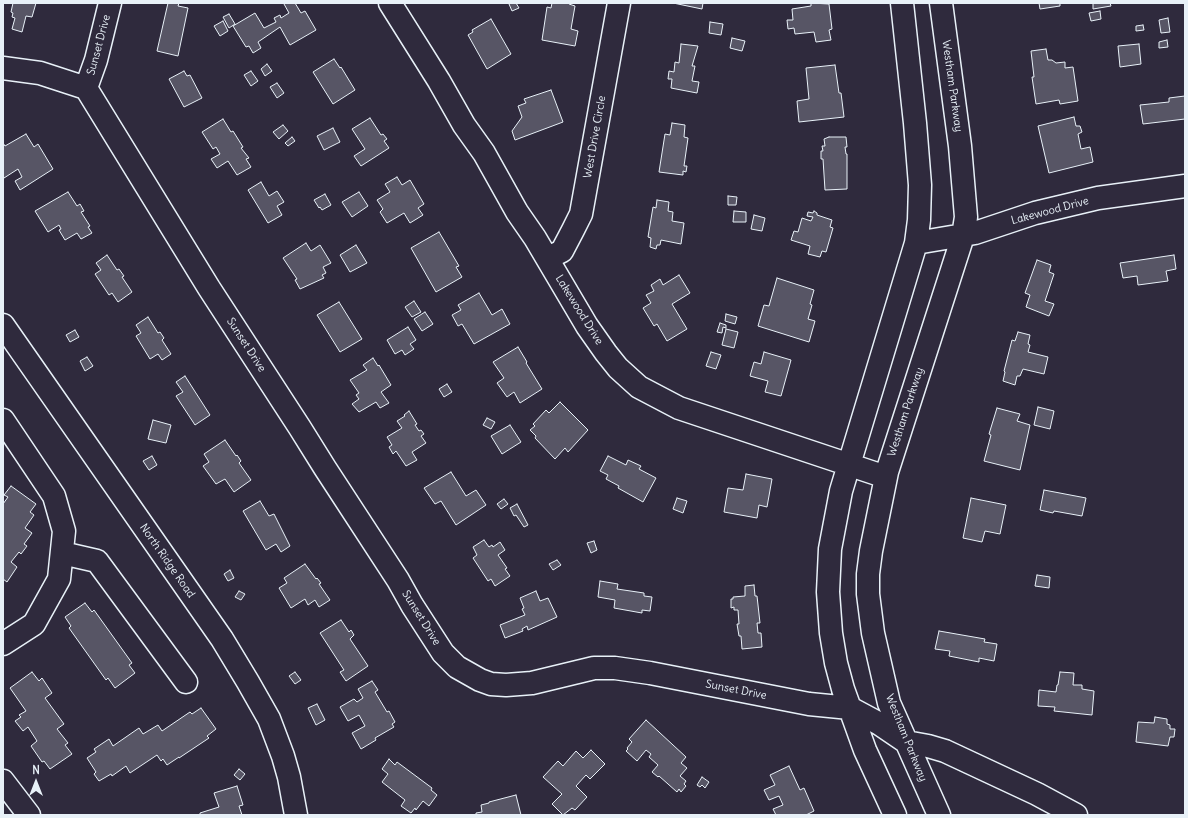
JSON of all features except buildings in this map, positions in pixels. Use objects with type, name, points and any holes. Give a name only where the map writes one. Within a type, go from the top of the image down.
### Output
[{"type":"street","name":"Sunset Drive","points":[[110,3],[96,60],[86,88],[209,288],[300,428],[324,468],[398,580],[412,605],[443,653],[457,667],[480,680],[492,684],[506,685],[532,683],[594,668],[614,668],[650,673],[810,704],[850,708],[878,723],[906,742],[945,751],[1037,794],[1076,815]]},
{"type":"street","name":"Lakewood Drive","points":[[390,3],[439,81],[464,125],[484,153],[517,212],[548,258],[587,326],[618,368],[639,387],[679,408],[886,477]]},
{"type":"street","name":"West Drive Circle","points":[[548,258],[562,251],[580,214],[619,3]]},
{"type":"street","points":[[895,815],[865,750],[843,689],[836,663],[831,633],[828,592],[830,549],[841,491],[916,243],[919,220],[920,185],[902,3]]},
{"type":"street","name":"Westham Parkway","points":[[939,815],[889,703],[873,633],[868,594],[868,574],[871,551],[886,477],[963,236],[966,217],[960,146],[940,3]]},
{"type":"street","points":[[3,68],[40,73],[86,88]]},
{"type":"street","name":"Lakewood Drive","points":[[916,243],[963,236],[1035,213],[1098,198],[1185,186]]},
{"type":"street","name":"North Ridge Road","points":[[6,337],[222,639],[269,719],[289,777],[296,815]]},
{"type":"street","points":[[3,420],[54,496],[64,531],[59,579],[34,624],[3,644]]},
{"type":"street","points":[[62,553],[97,562],[186,682]]},
{"type":"street","points":[[3,781],[29,815]]}]
